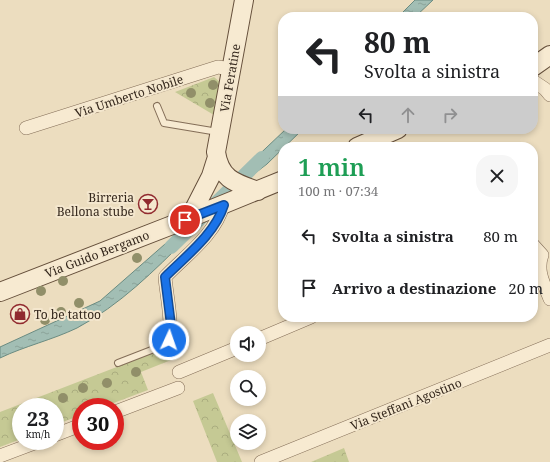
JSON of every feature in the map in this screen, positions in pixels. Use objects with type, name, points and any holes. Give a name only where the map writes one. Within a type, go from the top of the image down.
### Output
[{"type":"main road","name":"Via Feratine","points":[[218,162],[220,132],[244,0]]},
{"type":"main road","points":[[538,63],[550,55]]},
{"type":"main road","points":[[368,142],[387,134]]},
{"type":"main road","points":[[189,219],[218,162]]},
{"type":"main road","points":[[218,162],[232,181],[240,186],[258,190]]},
{"type":"main road","points":[[218,162],[224,204]]},
{"type":"main road","points":[[208,181],[209,191],[212,198],[224,204]]},
{"type":"main road","name":"Via Guido Bergamo","points":[[0,292],[189,219],[278,182]]},
{"type":"street","name":"Via Umberto Nobile","points":[[26,128],[218,67],[231,69]]},
{"type":"street","points":[[538,84],[550,95]]},
{"type":"street","points":[[167,344],[171,334],[171,325],[165,277],[212,228],[220,216],[224,204]]},
{"type":"street","points":[[546,254],[540,272],[550,299]]},
{"type":"street","points":[[266,336],[300,322]]},
{"type":"street","name":"Via Steffani Agostino","points":[[261,462],[550,346]]},
{"type":"street","points":[[179,372],[230,351]]},
{"type":"street","points":[[124,409],[178,388]]},
{"type":"street","points":[[0,456],[16,450]]},
{"type":"lane","points":[[157,106],[164,123],[220,132]]},
{"type":"lane","points":[[118,363],[167,344]]},
{"type":"green space","points":[[214,77],[221,83],[214,115],[175,92]]},
{"type":"green space","points":[[166,348],[171,360],[141,372],[148,390],[124,399],[72,398],[72,418],[64,422],[64,398],[36,398]]},
{"type":"green space","points":[[213,393],[230,433],[230,450],[237,450],[242,462],[217,462],[193,401]]},
{"type":"green space","points":[[12,407],[12,442],[0,447],[0,412]]},
{"type":"green space","points":[[344,448],[349,462],[311,462]]},
{"type":"water","points":[[415,0],[433,0],[420,12],[403,12]]},
{"type":"water","points":[[281,134],[298,134],[290,142],[278,142],[278,153],[254,174],[246,167]]},
{"type":"water","points":[[181,230],[188,237],[136,287],[108,309],[77,328],[0,358],[0,347],[100,301]]},
{"type":"waterway","points":[[171,247],[262,158]]},
{"type":"place","name":"Birreria Bellona stube","points":[[148,204]]},
{"type":"place","name":"To be tattoo","points":[[20,314]]},
{"type":"route","points":[[169,340],[171,325],[165,277],[212,228],[220,216],[224,205],[185,220]]}]
